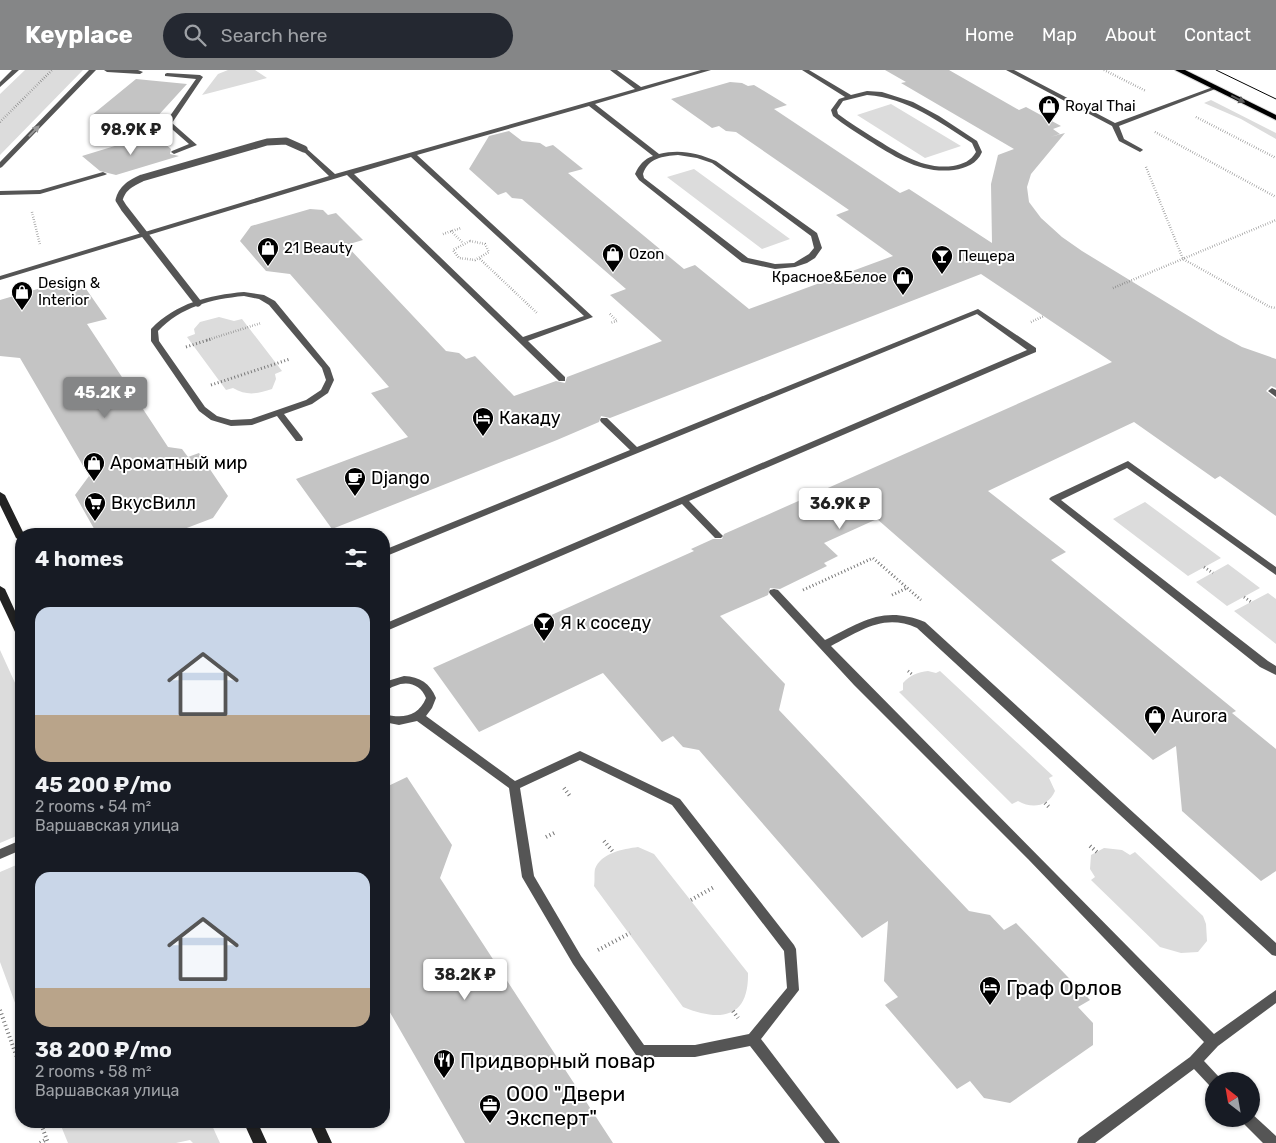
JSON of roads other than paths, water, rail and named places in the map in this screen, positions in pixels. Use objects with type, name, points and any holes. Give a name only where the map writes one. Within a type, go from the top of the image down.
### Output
[{"type":"main road","points":[[1179,70],[1276,118]]},
{"type":"street","points":[[0,85],[16,70]]},
{"type":"street","points":[[0,166],[93,70]]},
{"type":"street","points":[[107,70],[140,72]]},
{"type":"street","points":[[613,70],[641,90]]},
{"type":"street","points":[[0,278],[349,173],[708,70]]},
{"type":"street","points":[[805,70],[849,97],[878,93],[906,100],[975,142],[979,152],[977,157],[966,165],[944,169],[924,167],[908,162],[835,115],[836,105],[849,97]]},
{"type":"street","points":[[1009,70],[1115,125],[1121,140],[1140,150]]},
{"type":"street","points":[[167,75],[200,77],[168,123],[194,145],[174,152]]},
{"type":"street","points":[[1115,125],[1215,88]]},
{"type":"street","points":[[590,104],[658,156],[688,154],[714,162],[814,236],[818,248],[815,254],[809,259],[790,266],[767,266],[746,260],[640,179],[639,174],[643,164],[658,156]]},
{"type":"street","points":[[198,303],[119,200],[120,193],[128,184],[142,178],[267,142],[282,140],[296,143],[334,178]]},
{"type":"street","points":[[413,155],[589,316],[523,340]]},
{"type":"street","points":[[349,173],[562,379]]},
{"type":"street","points":[[0,193],[40,192],[103,174]]},
{"type":"street","points":[[244,294],[261,297],[272,303],[326,368],[330,380],[325,391],[309,402],[252,422],[231,422],[214,418],[202,409],[189,393],[154,341],[154,331],[162,320],[175,311],[198,303],[226,295],[244,294]]},
{"type":"street","points":[[390,552],[978,312],[1033,350],[390,625]]},
{"type":"street","points":[[279,413],[299,439]]},
{"type":"street","points":[[604,420],[636,451]]},
{"type":"street","points":[[1276,572],[1128,464],[1054,499],[1264,664],[1276,671]]},
{"type":"street","points":[[0,495],[16,528]]},
{"type":"street","points":[[683,500],[718,536]]},
{"type":"street","points":[[0,589],[15,621]]},
{"type":"street","points":[[774,592],[858,682],[1032,856],[1213,1042]]},
{"type":"street","points":[[825,645],[877,620],[892,616],[908,618],[921,625],[1276,950]]},
{"type":"street","points":[[390,684],[398,680],[407,679],[424,685],[431,698],[425,711],[411,720],[401,722],[390,719]]},
{"type":"street","points":[[418,716],[514,786],[528,877],[577,960],[641,1051],[695,1051],[753,1039],[793,990],[790,949],[676,802],[580,755],[514,786]]},
{"type":"street","points":[[0,854],[15,848]]},
{"type":"street","points":[[1084,1143],[1195,1061],[1213,1042],[1276,996]]},
{"type":"street","points":[[753,1039],[833,1143]]},
{"type":"street","points":[[1195,1061],[1205,1072]]},
{"type":"street","points":[[253,1128],[260,1143]]},
{"type":"street","points":[[318,1128],[326,1143]]},
{"type":"street","points":[[1258,1128],[1273,1143]]},
{"type":"tram line","points":[[1216,70],[1276,99]]},
{"type":"place","name":"Royal Thai","points":[[1049,125]]},
{"type":"place","name":"21 Beauty","points":[[268,267]]},
{"type":"place","name":"Ozon","points":[[613,273]]},
{"type":"place","name":"Пещера","points":[[942,275]]},
{"type":"place","name":"Красное&Белое","points":[[903,296]]},
{"type":"place","name":"Design & Interior","points":[[22,311]]},
{"type":"place","name":"Какаду","points":[[483,437]]},
{"type":"place","name":"Ароматный мир","points":[[94,482]]},
{"type":"place","name":"Django","points":[[355,497]]},
{"type":"place","name":"ВкусВилл","points":[[95,522]]},
{"type":"place","name":"Я к соседу","points":[[544,642]]},
{"type":"place","name":"Aurora","points":[[1155,735]]},
{"type":"place","name":"Граф Орлов","points":[[990,1006]]},
{"type":"place","name":"Придворный повар","points":[[444,1079]]},
{"type":"place","name":"ООО \"Двери Эксперт\"","points":[[490,1124]]}]
